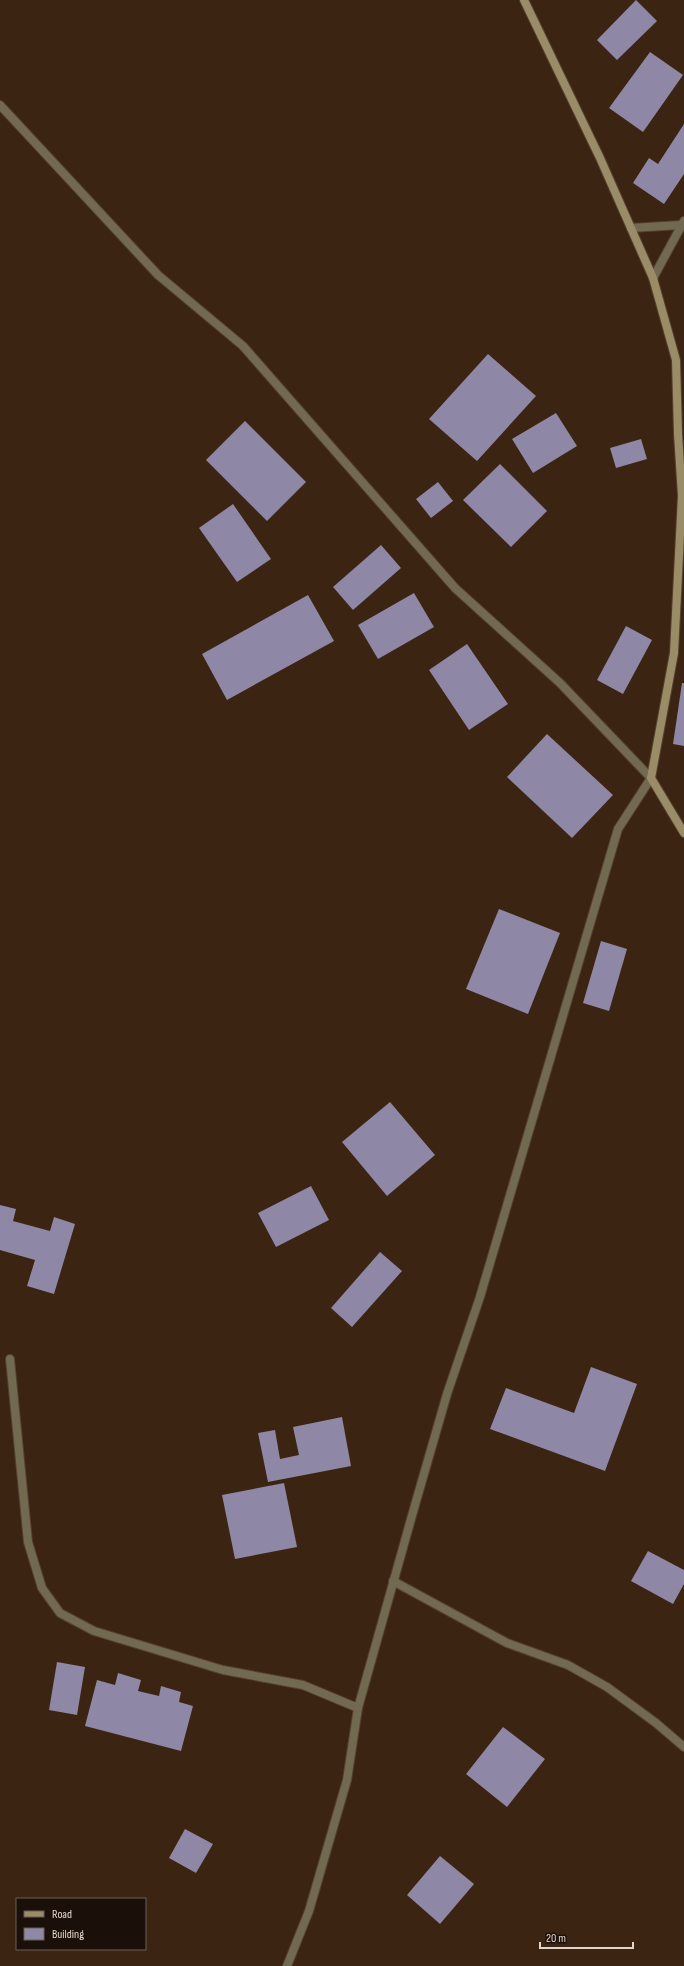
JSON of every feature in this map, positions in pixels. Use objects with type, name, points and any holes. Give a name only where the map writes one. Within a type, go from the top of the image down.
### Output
[{"type":"street","points":[[287,1966],[309,1911],[346,1780],[358,1708],[447,1394],[480,1297],[618,829],[651,778],[674,653],[682,496],[678,434],[676,360],[653,278],[600,158],[524,0]]},
{"type":"street","points":[[0,105],[158,275],[243,346],[455,588],[560,683],[651,778],[684,833]]},
{"type":"street","points":[[631,228],[683,223]]},
{"type":"street","points":[[653,278],[683,223]]},
{"type":"street","points":[[10,1359],[28,1542],[42,1588],[60,1613],[94,1630],[223,1670],[303,1685],[358,1708]]},
{"type":"street","points":[[393,1581],[507,1643],[575,1668],[607,1687],[656,1723],[684,1747]]},
{"type":"building","points":[[636,0],[657,21],[617,60],[597,40]]},
{"type":"building","points":[[650,52],[683,75],[643,132],[609,108]]},
{"type":"building","points":[[684,124],[684,174],[664,204],[633,183],[649,158],[658,164]]},
{"type":"building","points":[[488,354],[536,396],[477,461],[429,419]]},
{"type":"building","points":[[556,413],[577,446],[533,473],[512,439]]},
{"type":"building","points":[[245,421],[306,482],[267,521],[206,460]]},
{"type":"building","points":[[641,439],[647,459],[616,468],[610,448]]},
{"type":"building","points":[[500,464],[547,511],[511,547],[463,500]]},
{"type":"building","points":[[438,482],[453,501],[431,518],[416,499]]},
{"type":"building","points":[[233,504],[271,559],[237,582],[199,528]]},
{"type":"building","points":[[381,545],[401,568],[353,610],[333,587]]},
{"type":"building","points":[[414,593],[434,627],[378,659],[358,625]]},
{"type":"building","points":[[308,595],[334,641],[227,700],[202,654]]},
{"type":"building","points":[[626,626],[652,640],[623,694],[597,680]]},
{"type":"building","points":[[467,644],[508,704],[469,730],[429,670]]},
{"type":"building","points":[[682,683],[684,683],[684,746],[673,744]]},
{"type":"building","points":[[547,734],[613,795],[572,838],[507,777]]},
{"type":"building","points":[[499,909],[560,933],[528,1014],[466,989]]},
{"type":"building","points":[[601,941],[627,949],[609,1011],[583,1003]]},
{"type":"building","points":[[390,1102],[435,1155],[387,1196],[342,1142]]},
{"type":"building","points":[[311,1186],[329,1220],[276,1247],[258,1213]]},
{"type":"building","points":[[0,1205],[16,1209],[13,1221],[50,1231],[54,1217],[75,1224],[54,1294],[27,1286],[35,1260],[0,1250]]},
{"type":"building","points":[[380,1252],[402,1271],[352,1327],[331,1308]]},
{"type":"building","points":[[591,1367],[637,1384],[605,1471],[490,1429],[506,1388],[574,1413]]},
{"type":"building","points":[[342,1417],[351,1466],[268,1482],[258,1433],[275,1430],[280,1459],[299,1455],[293,1427]]},
{"type":"building","points":[[284,1483],[297,1547],[235,1559],[222,1495]]},
{"type":"building","points":[[648,1551],[684,1570],[684,1584],[673,1604],[631,1581]]},
{"type":"building","points":[[57,1662],[85,1667],[77,1715],[49,1710]]},
{"type":"building","points":[[118,1673],[141,1680],[138,1691],[159,1696],[161,1686],[181,1692],[179,1702],[193,1706],[181,1751],[85,1726],[97,1680],[115,1685]]},
{"type":"building","points":[[503,1727],[545,1759],[507,1807],[466,1774]]},
{"type":"building","points":[[185,1829],[213,1844],[196,1873],[169,1858]]},
{"type":"building","points":[[440,1856],[474,1884],[440,1924],[407,1895]]}]
